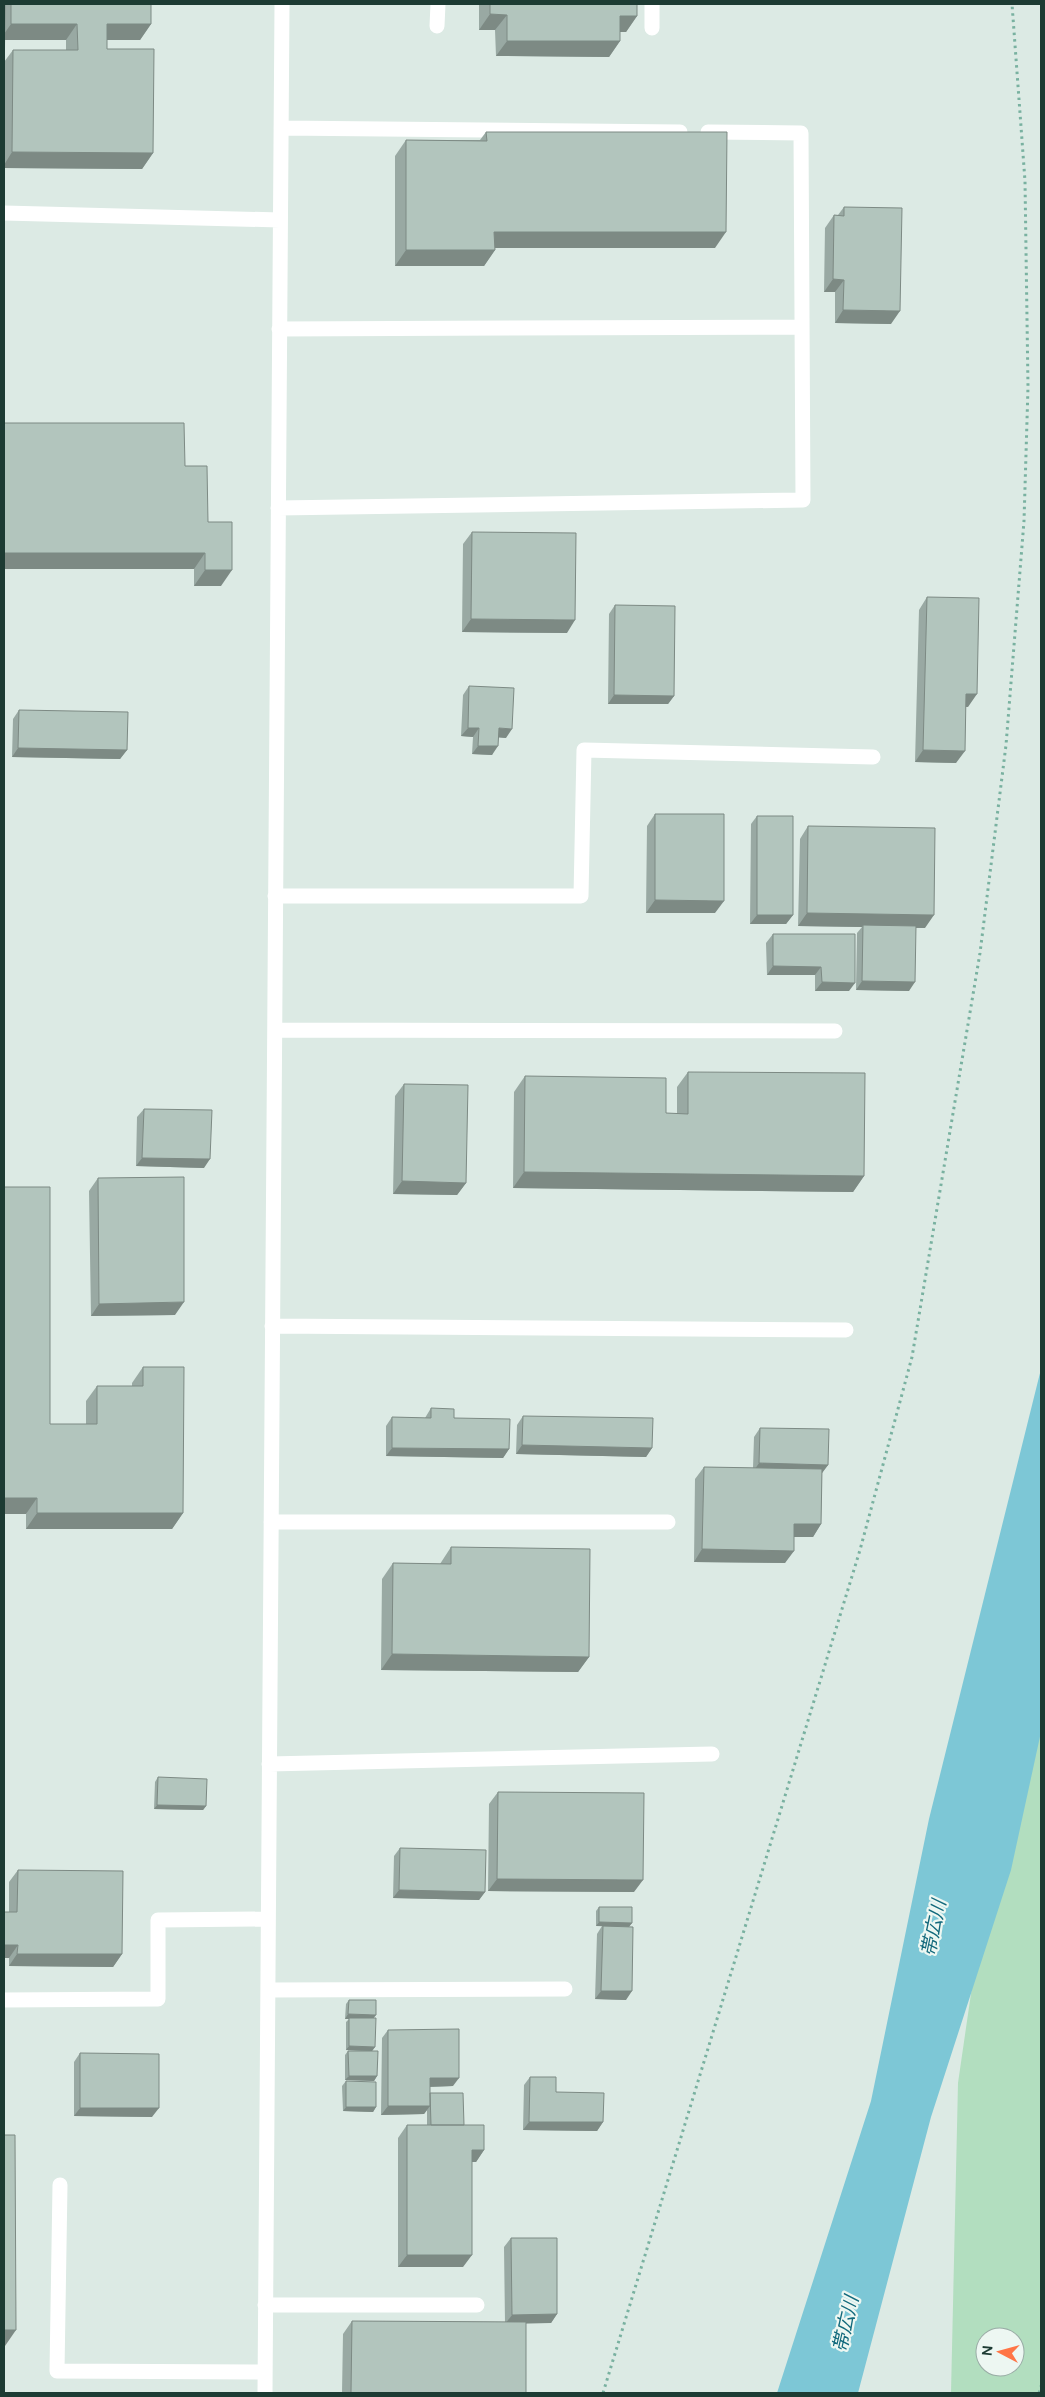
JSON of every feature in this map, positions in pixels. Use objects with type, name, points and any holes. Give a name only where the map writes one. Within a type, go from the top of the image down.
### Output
[{"type":"street","points":[[265,2393],[282,4]]},
{"type":"street","points":[[437,26],[438,4]]},
{"type":"street","points":[[652,4],[652,28]]},
{"type":"street","points":[[278,508],[803,500],[801,133],[281,128]]},
{"type":"street","points":[[4,213],[280,220]]},
{"type":"street","points":[[279,328],[802,327]]},
{"type":"street","points":[[275,896],[581,896],[584,750],[873,757]]},
{"type":"street","points":[[274,1030],[835,1031]]},
{"type":"street","points":[[272,1326],[846,1330]]},
{"type":"street","points":[[271,1522],[668,1522]]},
{"type":"street","points":[[269,1764],[712,1754]]},
{"type":"street","points":[[4,2000],[158,1999],[158,1920],[268,1919]]},
{"type":"street","points":[[268,1990],[565,1989]]},
{"type":"street","points":[[60,2185],[57,2371],[265,2372]]},
{"type":"street","points":[[265,2305],[477,2305]]},
{"type":"path","points":[[603,2393],[857,1559],[912,1357],[980,953],[1006,745],[1024,521],[1028,386],[1025,181],[1012,4]]},
{"type":"path","points":[[1039,2393],[1041,2386]]},
{"type":"green space","points":[[1041,1630],[1041,2393],[951,2393],[958,2083],[991,1856]]},
{"type":"water","name":"帯広川","points":[[1041,1369],[1041,1732],[1011,1870],[931,2117],[858,2393],[777,2393],[871,2101],[929,1819]]},
{"type":"building","points":[[4,4],[5,4],[4,92]]},
{"type":"building","points":[[11,4],[151,4],[151,24],[107,24],[107,49],[154,49],[153,153],[12,152],[13,50],[78,50],[77,24],[11,24]]},
{"type":"building","points":[[490,4],[637,4],[637,16],[620,16],[620,41],[507,41],[507,15],[490,14]]},
{"type":"building","points":[[486,132],[727,132],[726,232],[494,232],[495,250],[406,250],[406,140],[487,141]]},
{"type":"building","points":[[844,207],[902,208],[900,311],[843,310],[844,280],[833,279],[834,215],[844,216]]},
{"type":"building","points":[[4,423],[184,423],[185,466],[207,466],[208,522],[232,522],[232,570],[205,570],[205,553],[4,553]]},
{"type":"building","points":[[472,532],[576,533],[575,620],[471,619]]},
{"type":"building","points":[[927,597],[979,598],[977,694],[966,694],[965,751],[923,750]]},
{"type":"building","points":[[615,605],[675,606],[674,696],[614,695]]},
{"type":"building","points":[[469,686],[514,688],[512,729],[499,728],[498,746],[478,746],[479,728],[468,728]]},
{"type":"building","points":[[19,710],[128,712],[127,750],[18,748]]},
{"type":"building","points":[[655,814],[724,814],[724,901],[655,900]]},
{"type":"building","points":[[757,816],[793,816],[793,915],[757,915]]},
{"type":"building","points":[[808,826],[935,828],[934,915],[807,913]]},
{"type":"building","points":[[863,925],[916,926],[915,982],[862,981]]},
{"type":"building","points":[[773,934],[855,934],[855,983],[822,982],[821,967],[773,966]]},
{"type":"building","points":[[688,1072],[865,1073],[864,1176],[524,1172],[525,1076],[666,1078],[666,1113],[688,1114]]},
{"type":"building","points":[[404,1084],[468,1085],[466,1183],[402,1181]]},
{"type":"building","points":[[144,1109],[212,1110],[210,1159],[142,1158]]},
{"type":"building","points":[[184,1177],[184,1302],[99,1304],[98,1178]]},
{"type":"building","points":[[4,1187],[50,1187],[50,1424],[97,1424],[97,1386],[143,1386],[143,1367],[184,1367],[183,1513],[37,1513],[37,1498],[4,1498]]},
{"type":"building","points":[[431,1408],[454,1409],[454,1418],[510,1419],[509,1449],[392,1448],[392,1417],[431,1418]]},
{"type":"building","points":[[523,1416],[653,1418],[652,1448],[522,1445]]},
{"type":"building","points":[[760,1428],[829,1429],[828,1465],[759,1463]]},
{"type":"building","points":[[704,1467],[822,1469],[821,1524],[794,1524],[794,1551],[702,1549]]},
{"type":"building","points":[[451,1547],[590,1549],[589,1657],[392,1654],[393,1563],[451,1564]]},
{"type":"building","points":[[158,1777],[207,1779],[206,1806],[157,1805]]},
{"type":"building","points":[[498,1792],[644,1793],[643,1880],[497,1879]]},
{"type":"building","points":[[400,1848],[486,1850],[485,1892],[399,1890]]},
{"type":"building","points":[[18,1870],[123,1871],[122,1954],[17,1954],[18,1945],[4,1945],[4,1912],[17,1912]]},
{"type":"building","points":[[599,1907],[632,1907],[632,1923],[599,1922]]},
{"type":"building","points":[[603,1926],[633,1927],[632,1991],[601,1991]]},
{"type":"building","points":[[349,2000],[376,2000],[376,2015],[348,2014]]},
{"type":"building","points":[[349,2018],[376,2018],[375,2047],[349,2046]]},
{"type":"building","points":[[459,2029],[459,2078],[430,2078],[430,2106],[388,2106],[388,2030]]},
{"type":"building","points":[[348,2051],[378,2051],[377,2076],[349,2076]]},
{"type":"building","points":[[80,2053],[159,2054],[159,2108],[80,2108]]},
{"type":"building","points":[[530,2077],[556,2077],[556,2092],[604,2093],[603,2122],[529,2122]]},
{"type":"building","points":[[346,2081],[376,2082],[376,2107],[346,2107]]},
{"type":"building","points":[[430,2093],[463,2093],[464,2125],[431,2125]]},
{"type":"building","points":[[407,2125],[484,2125],[484,2150],[472,2150],[472,2255],[407,2255]]},
{"type":"building","points":[[4,2135],[15,2135],[16,2330],[4,2330]]},
{"type":"building","points":[[511,2238],[557,2238],[557,2314],[512,2315]]},
{"type":"building","points":[[352,2321],[526,2322],[526,2393],[351,2393]]}]
